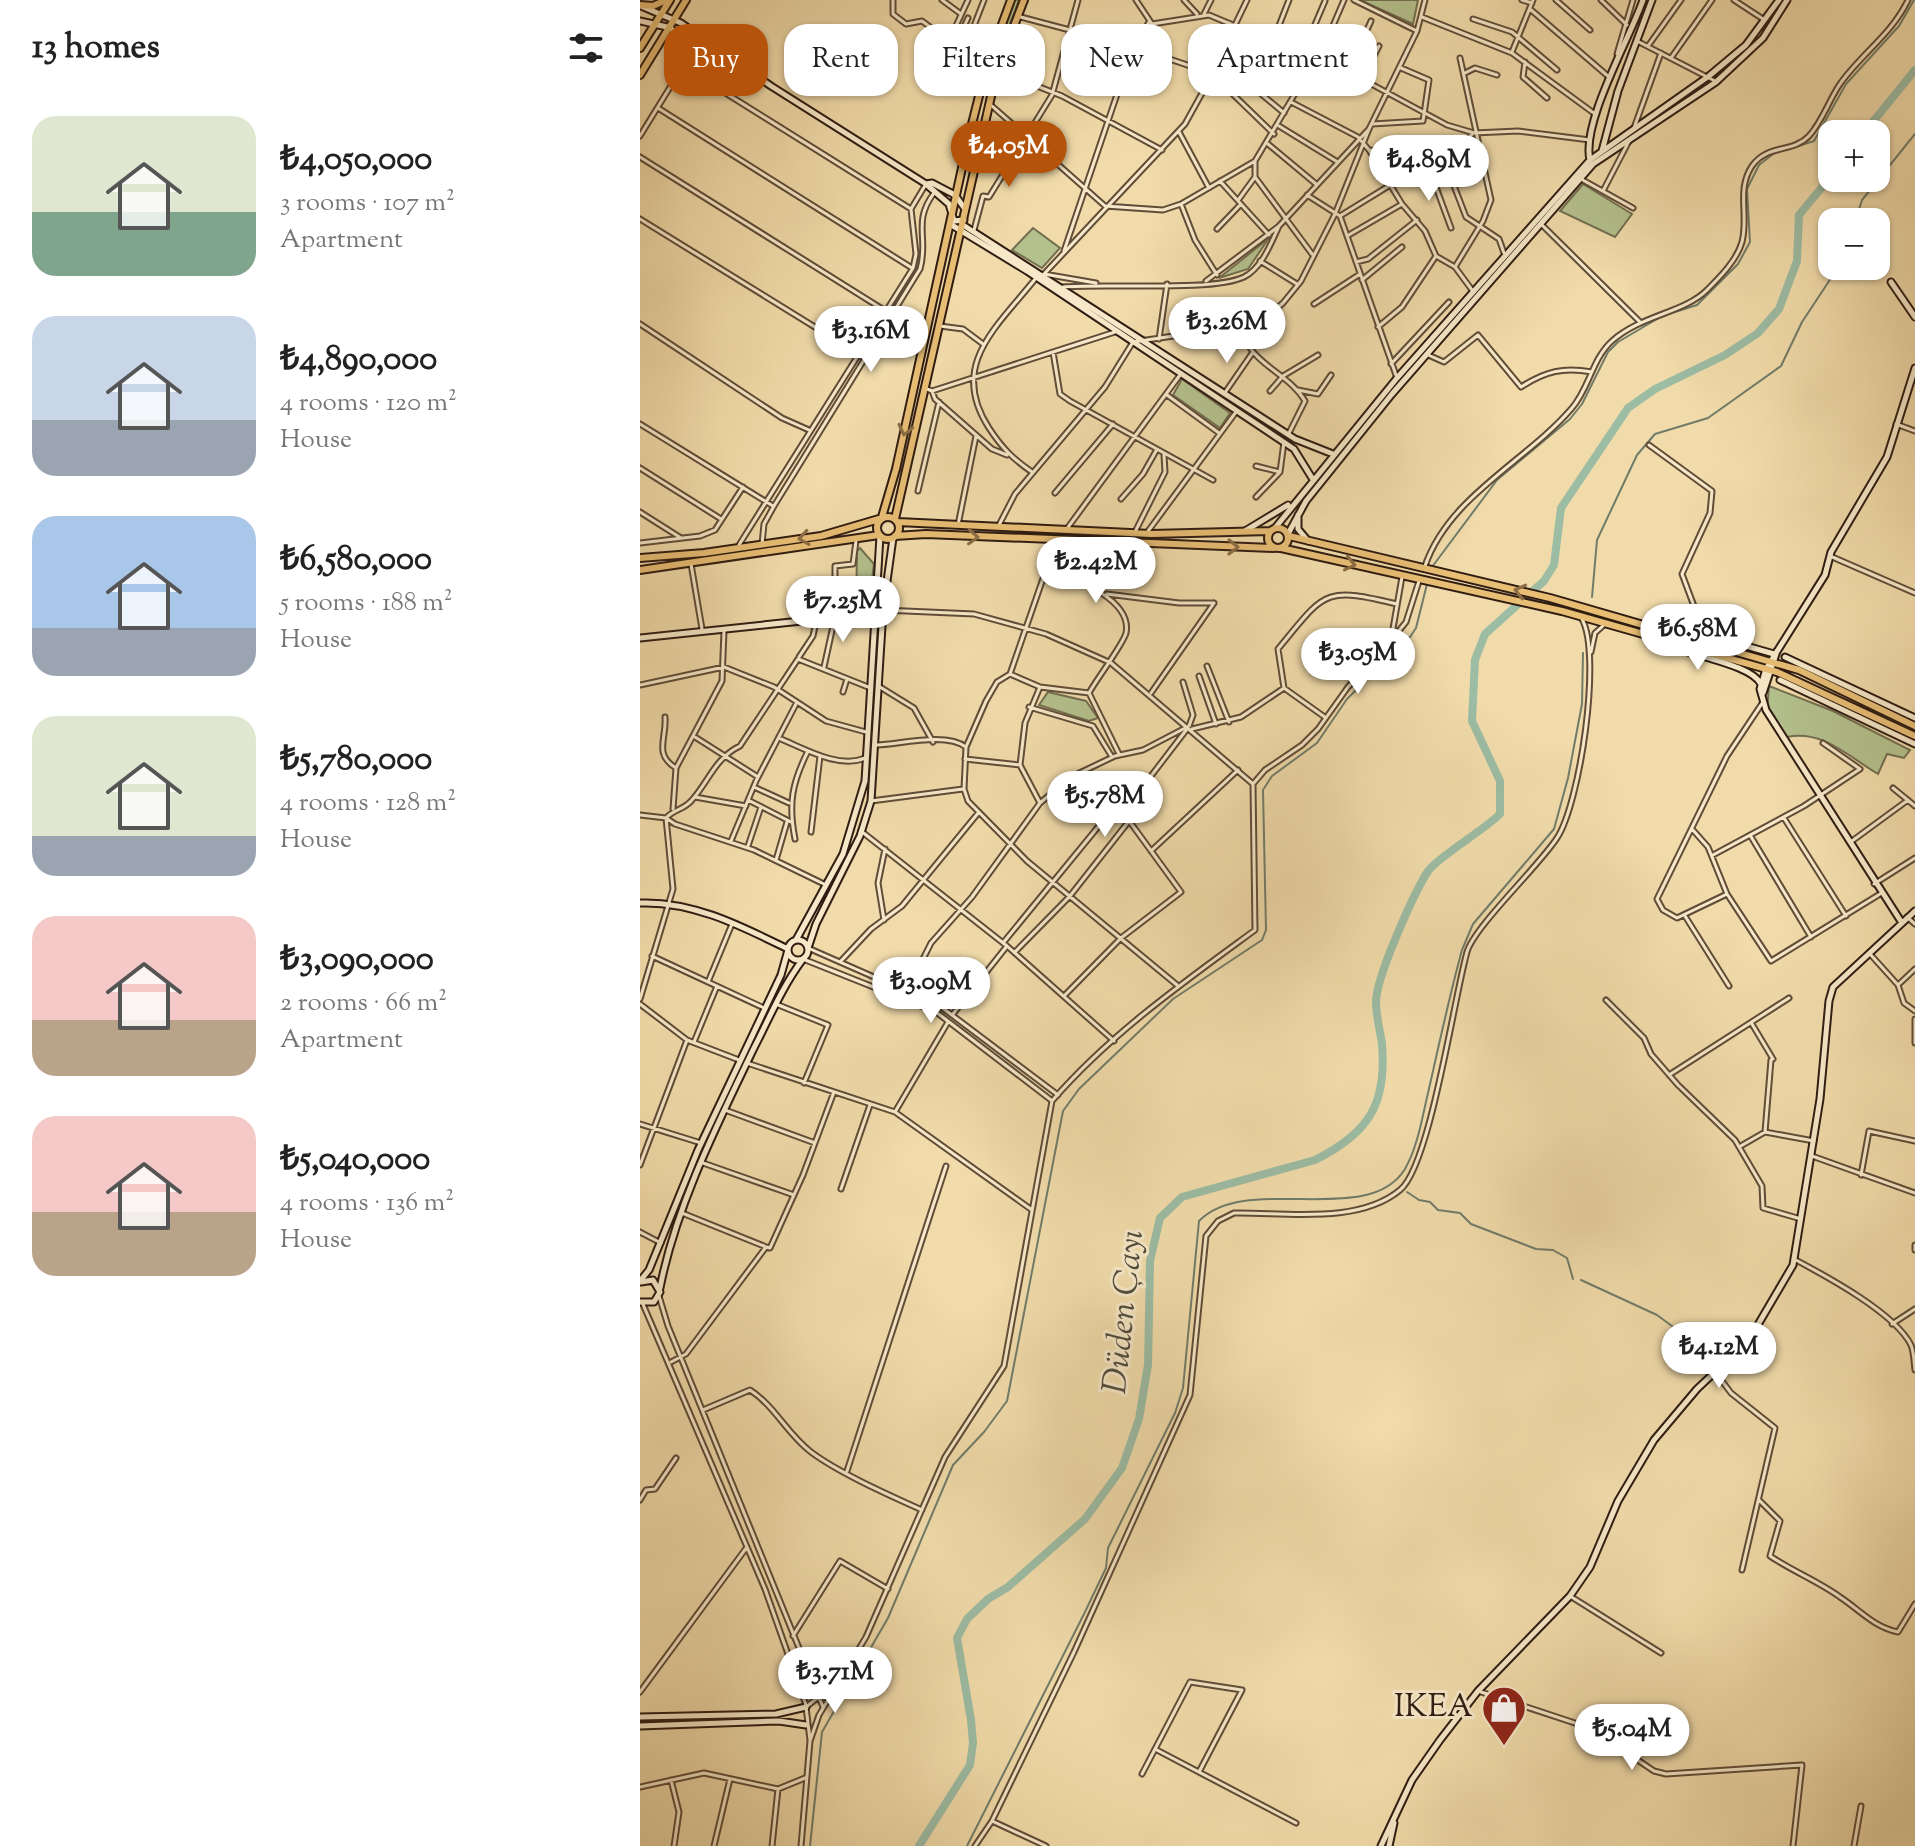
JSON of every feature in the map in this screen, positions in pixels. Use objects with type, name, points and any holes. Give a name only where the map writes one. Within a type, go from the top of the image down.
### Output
[{"type":"main road","points":[[640,6],[653,6],[668,0]]},
{"type":"main road","points":[[640,48],[668,0]]},
{"type":"main road","points":[[669,24],[686,0]]},
{"type":"main road","points":[[1002,24],[1011,0]]},
{"type":"main road","points":[[1014,24],[1024,0]]},
{"type":"main road","points":[[640,30],[645,39]]},
{"type":"main road","points":[[640,75],[664,32]]},
{"type":"main road","points":[[879,536],[876,529],[896,469],[951,220],[953,191],[978,96]]},
{"type":"main road","points":[[894,537],[929,390],[940,326],[991,96]]},
{"type":"main road","points":[[640,558],[821,536],[881,518],[1146,534],[1235,535],[1273,530],[1309,542],[1550,598],[1774,657],[1915,726]]},
{"type":"main road","points":[[1273,530],[1268,540],[1278,548]]},
{"type":"main road","points":[[640,570],[879,536],[926,534],[1090,543],[1278,548],[1581,616],[1769,670],[1817,688],[1915,736]]},
{"type":"main road","points":[[1278,548],[1288,535]]},
{"type":"street","points":[[893,0],[893,14],[906,24],[922,21],[926,24]]},
{"type":"street","points":[[942,0],[961,14]]},
{"type":"street","points":[[956,24],[968,0]]},
{"type":"street","points":[[975,24],[984,0]]},
{"type":"street","points":[[1069,24],[1078,0]]},
{"type":"street","points":[[1136,0],[1149,22],[1155,25],[1197,14],[1232,24]]},
{"type":"street","points":[[1184,0],[1197,14]]},
{"type":"street","points":[[1204,14],[1211,0]]},
{"type":"street","points":[[1235,24],[1247,0]]},
{"type":"street","points":[[1279,24],[1289,0]]},
{"type":"street","points":[[1333,24],[1344,0]]},
{"type":"street","points":[[1354,0],[1417,31]]},
{"type":"street","points":[[1244,337],[1298,285],[1338,215],[1370,127],[1417,31],[1425,0]]},
{"type":"street","points":[[1512,53],[1533,1],[1522,0]]},
{"type":"street","points":[[1556,0],[1590,30]]},
{"type":"street","points":[[1601,0],[1633,31]]},
{"type":"street","points":[[1288,535],[1299,510],[1426,354],[1581,179],[1592,162],[1590,140],[1633,0]]},
{"type":"street","points":[[1615,61],[1633,31],[1643,0]]},
{"type":"street","points":[[1601,160],[1608,120],[1652,0]]},
{"type":"street","points":[[1648,46],[1681,0]]},
{"type":"street","points":[[1671,58],[1712,0]]},
{"type":"street","points":[[1734,0],[1767,20]]},
{"type":"street","points":[[1273,530],[1312,478],[1504,253],[1602,151],[1709,76],[1746,45],[1779,0]]},
{"type":"street","points":[[1592,162],[1601,160],[1716,82],[1763,38],[1787,0]]},
{"type":"street","points":[[1424,570],[1438,541],[1480,489],[1573,408],[1611,342],[1640,322],[1694,300],[1730,265],[1743,239],[1743,191],[1751,168],[1766,151],[1801,142],[1811,135],[1841,83],[1900,17],[1908,0]]},
{"type":"street","points":[[1315,24],[1325,1]]},
{"type":"street","points":[[640,6],[682,24]]},
{"type":"street","points":[[1530,9],[1610,77]]},
{"type":"street","points":[[1017,16],[1061,27]]},
{"type":"street","points":[[1422,17],[1512,53],[1597,116]]},
{"type":"street","points":[[965,24],[968,18]]},
{"type":"street","points":[[1473,19],[1518,37],[1557,70]]},
{"type":"street","points":[[640,21],[664,26]]},
{"type":"street","points":[[1637,41],[1716,82]]},
{"type":"street","points":[[1377,50],[1379,46]]},
{"type":"street","points":[[1632,132],[1661,53]]},
{"type":"street","points":[[1455,267],[1491,200],[1460,58]]},
{"type":"street","points":[[1525,62],[1523,77],[1547,98]]},
{"type":"street","points":[[1202,284],[1279,226],[1370,127],[1419,123],[1425,113],[1429,80],[1401,68]]},
{"type":"street","points":[[1465,73],[1473,68],[1497,75]]},
{"type":"street","points":[[640,136],[680,71],[687,69],[698,73],[911,209]]},
{"type":"street","points":[[974,231],[983,196],[989,197],[1005,168],[1028,138],[1061,72]]},
{"type":"street","points":[[768,83],[926,184],[949,204],[951,220]]},
{"type":"street","points":[[1377,86],[1447,125],[1474,133],[1518,131],[1590,140]]},
{"type":"street","points":[[1045,92],[1062,96],[1162,150]]},
{"type":"street","points":[[1064,252],[1066,237],[1118,96]]},
{"type":"street","points":[[1007,455],[975,406],[971,377],[984,345],[1036,278],[1044,274],[1105,206],[1179,132],[1201,96]]},
{"type":"street","points":[[1235,96],[1274,134]]},
{"type":"street","points":[[1264,96],[1285,114]]},
{"type":"street","points":[[989,104],[1105,206],[1149,211],[1181,204],[1255,161],[1295,96]]},
{"type":"street","points":[[1291,102],[1358,137],[1402,204],[1417,220],[1436,256],[1455,267],[1472,290]]},
{"type":"street","points":[[658,108],[913,268]]},
{"type":"street","points":[[1279,126],[1336,161]]},
{"type":"street","points":[[1179,132],[1209,188]]},
{"type":"street","points":[[1338,215],[1390,185],[1446,165],[1474,133]]},
{"type":"street","points":[[1602,193],[1629,141]]},
{"type":"street","points":[[1268,144],[1316,184]]},
{"type":"street","points":[[1369,150],[1402,152],[1439,144],[1454,154]]},
{"type":"street","points":[[640,157],[886,311]]},
{"type":"street","points":[[976,157],[1005,168]]},
{"type":"street","points":[[1217,229],[1255,177],[1255,161]]},
{"type":"street","points":[[1446,165],[1466,217],[1499,239],[1504,253]]},
{"type":"street","points":[[1430,171],[1451,228]]},
{"type":"street","points":[[1255,177],[1313,255]]},
{"type":"street","points":[[1581,179],[1633,208]]},
{"type":"street","points":[[1220,181],[1273,239]]},
{"type":"street","points":[[736,548],[913,268],[916,254],[911,209],[926,184],[932,183],[953,191],[966,210]]},
{"type":"street","points":[[762,544],[764,524],[774,506],[920,269],[923,259],[920,217],[934,192]]},
{"type":"street","points":[[1307,195],[1338,215],[1397,378]]},
{"type":"street","points":[[1181,204],[1195,240],[1217,275]]},
{"type":"street","points":[[1347,236],[1402,204]]},
{"type":"street","points":[[640,219],[865,358]]},
{"type":"street","points":[[951,220],[1044,274],[1288,435],[1333,454]]},
{"type":"street","points":[[951,220],[963,225],[1050,289],[1294,449],[1312,478]]},
{"type":"street","points":[[1356,262],[1368,259],[1417,220]]},
{"type":"street","points":[[1541,224],[1640,322]]},
{"type":"street","points":[[1050,289],[1100,284],[1202,284],[1242,278],[1260,261],[1279,226]]},
{"type":"street","points":[[1362,280],[1402,247]]},
{"type":"street","points":[[1378,327],[1402,307],[1436,256]]},
{"type":"street","points":[[1260,261],[1298,285]]},
{"type":"street","points":[[1044,274],[1100,284]]},
{"type":"street","points":[[1314,304],[1360,274]]},
{"type":"street","points":[[1891,282],[1915,317]]},
{"type":"street","points":[[1159,339],[1167,284]]},
{"type":"street","points":[[1391,364],[1449,302]]},
{"type":"street","points":[[640,324],[782,418],[810,430]]},
{"type":"street","points":[[940,326],[963,329],[984,345]]},
{"type":"street","points":[[1133,342],[1214,330],[1244,337],[1266,366],[1283,376],[1305,401],[1303,411],[1288,435]]},
{"type":"street","points":[[1033,473],[992,449],[929,390],[1115,332]]},
{"type":"street","points":[[1426,354],[1444,362],[1478,335],[1521,387],[1540,375],[1559,369],[1592,372]]},
{"type":"street","points":[[998,527],[1015,494],[1088,408],[1133,342]]},
{"type":"street","points":[[1053,352],[1060,394],[1156,451],[1213,480]]},
{"type":"street","points":[[1224,394],[1253,352]]},
{"type":"street","points":[[1270,391],[1283,376],[1318,355]]},
{"type":"street","points":[[1727,894],[1685,916],[1669,916],[1657,899],[1727,756],[1763,696],[1774,657],[1825,575],[1830,556],[1887,457],[1915,368]]},
{"type":"street","points":[[1066,530],[1181,373]]},
{"type":"street","points":[[1298,390],[1318,394],[1331,375]]},
{"type":"street","points":[[1167,395],[1219,433]]},
{"type":"street","points":[[918,491],[939,402]]},
{"type":"street","points":[[1146,534],[1236,412]]},
{"type":"street","points":[[640,424],[774,506]]},
{"type":"street","points":[[1055,493],[1113,424]]},
{"type":"street","points":[[1896,424],[1915,431]]},
{"type":"street","points":[[958,525],[976,436]]},
{"type":"street","points":[[1256,497],[1280,472],[1284,442]]},
{"type":"street","points":[[1649,445],[1712,491],[1710,513],[1682,574],[1704,633]]},
{"type":"street","points":[[1121,499],[1143,474],[1156,451]]},
{"type":"street","points":[[1134,533],[1165,472],[1164,455]]},
{"type":"street","points":[[1256,466],[1280,472]]},
{"type":"street","points":[[640,468],[723,520]]},
{"type":"street","points":[[640,543],[715,530],[743,487]]},
{"type":"street","points":[[1235,535],[1256,526],[1296,500]]},
{"type":"street","points":[[1299,510],[1298,529],[1309,542]]},
{"type":"street","points":[[640,512],[682,538]]},
{"type":"street","points":[[823,1707],[792,1637],[659,1296],[682,1213],[725,1110],[776,1004],[803,959],[861,831],[871,801],[880,687],[879,536]]},
{"type":"street","points":[[641,1281],[661,1243],[701,1143],[791,946],[827,885],[856,819],[868,756],[880,611],[894,537]]},
{"type":"street","points":[[824,667],[835,617],[835,566],[853,564],[856,540]]},
{"type":"street","points":[[1056,541],[1010,674],[997,682],[966,747],[964,789],[968,801],[1011,844],[1178,985]]},
{"type":"street","points":[[1087,583],[1090,543]]},
{"type":"street","points":[[1830,556],[1915,593]]},
{"type":"street","points":[[691,564],[702,629]]},
{"type":"street","points":[[1047,568],[1087,583],[1105,594],[1179,603],[1214,603],[1151,693]]},
{"type":"street","points":[[1390,642],[1402,577]]},
{"type":"street","points":[[801,1846],[805,1778],[815,1724],[866,1637],[945,1457],[1004,1366],[1052,1101],[1178,985],[1255,930],[1258,900],[1253,784],[1265,770],[1302,745],[1348,687],[1390,642],[1406,622],[1419,581]]},
{"type":"street","points":[[1010,674],[1040,687],[1080,695],[1089,693],[1125,635],[1126,628],[1105,594]]},
{"type":"street","points":[[1326,718],[1284,688],[1278,649],[1320,599],[1332,594],[1357,594],[1397,604]]},
{"type":"street","points":[[640,638],[880,611],[974,614],[1026,629],[1107,661],[1151,693],[1253,784]]},
{"type":"street","points":[[975,1846],[992,1821],[1074,1652],[1190,1395],[1206,1236],[1218,1221],[1234,1213],[1343,1212],[1373,1205],[1399,1192],[1414,1171],[1437,1089],[1468,948],[1558,837],[1573,803],[1585,735],[1590,659],[1589,639],[1581,616]]},
{"type":"street","points":[[673,809],[679,810],[695,797],[724,757],[740,746],[814,633],[816,618]]},
{"type":"street","points":[[1590,659],[1595,633],[1606,623]]},
{"type":"street","points":[[724,627],[722,681],[676,768],[673,809],[666,818],[673,889],[640,1001],[687,1040],[739,1060]]},
{"type":"street","points":[[1660,629],[1680,627],[1774,657]]},
{"type":"street","points":[[1655,637],[1682,653],[1753,673],[1761,684],[1766,710],[1880,894],[1904,920],[1915,924]]},
{"type":"street","points":[[1785,657],[1830,675],[1915,718]]},
{"type":"street","points":[[798,659],[872,688]]},
{"type":"street","points":[[1207,666],[1229,722]]},
{"type":"street","points":[[640,685],[724,667],[776,688],[826,721],[870,733]]},
{"type":"street","points":[[1761,684],[1769,670]]},
{"type":"street","points":[[1817,678],[1830,675]]},
{"type":"street","points":[[1199,676],[1216,724]]},
{"type":"street","points":[[843,692],[847,679]]},
{"type":"street","points":[[1780,680],[1915,744]]},
{"type":"street","points":[[953,1014],[1053,882],[1109,817],[1122,811],[1189,728],[1193,715],[1183,682]]},
{"type":"street","points":[[880,687],[914,708],[933,742]]},
{"type":"street","points":[[1040,687],[1029,707],[1020,765],[1040,803]]},
{"type":"street","points":[[904,997],[931,943],[962,909],[1040,803],[1068,780],[1112,757],[1143,750],[1189,728],[1229,722],[1284,688]]},
{"type":"street","points":[[1817,688],[1822,698]]},
{"type":"street","points":[[1089,693],[1119,755]]},
{"type":"street","points":[[730,843],[758,777],[796,704]]},
{"type":"street","points":[[1029,707],[1093,726],[1112,757]]},
{"type":"street","points":[[665,717],[661,747],[664,758],[676,768]]},
{"type":"street","points":[[695,737],[758,777]]},
{"type":"street","points":[[780,738],[808,751],[853,762],[868,756]]},
{"type":"street","points":[[877,745],[959,742],[966,747]]},
{"type":"street","points":[[1713,855],[1820,797],[1860,769],[1823,743]]},
{"type":"street","points":[[776,860],[789,822],[792,784],[808,751]]},
{"type":"street","points":[[811,832],[821,755]]},
{"type":"street","points":[[965,759],[1020,765]]},
{"type":"street","points":[[1151,851],[1238,770]]},
{"type":"street","points":[[1068,780],[1109,817]]},
{"type":"street","points":[[754,787],[789,803]]},
{"type":"street","points":[[1893,788],[1915,806]]},
{"type":"street","points":[[871,801],[964,789]]},
{"type":"street","points":[[695,797],[746,806]]},
{"type":"street","points":[[748,800],[789,822],[795,839]]},
{"type":"street","points":[[1849,843],[1908,800]]},
{"type":"street","points":[[748,847],[761,807]]},
{"type":"street","points":[[1064,996],[1121,938],[1181,892],[1122,811]]},
{"type":"street","points":[[839,963],[902,906],[979,812]]},
{"type":"street","points":[[640,815],[666,818],[748,847],[827,885]]},
{"type":"street","points":[[1784,818],[1846,916]]},
{"type":"street","points":[[1015,952],[1070,896],[1129,821]]},
{"type":"street","points":[[1692,829],[1713,855],[1727,894],[1771,961],[1880,894]]},
{"type":"street","points":[[861,831],[1015,952],[1114,1041]]},
{"type":"street","points":[[1750,835],[1811,937]]},
{"type":"street","points":[[884,920],[878,883],[885,849]]},
{"type":"street","points":[[1874,884],[1915,858]]},
{"type":"street","points":[[640,903],[670,902],[767,939],[791,946],[805,942],[808,948],[907,989],[953,1014],[1058,1095]]},
{"type":"street","points":[[1381,1846],[1412,1780],[1478,1691],[1570,1596],[1590,1567],[1638,1465],[1665,1426],[1749,1340],[1794,1259],[1812,1156],[1833,987],[1915,911]]},
{"type":"street","points":[[1685,916],[1729,986]]},
{"type":"street","points":[[708,982],[732,924]]},
{"type":"street","points":[[791,946],[793,959],[803,959],[904,997],[949,1021],[1052,1101]]},
{"type":"street","points":[[1870,954],[1898,985],[1904,1003],[1915,1011]]},
{"type":"street","points":[[652,956],[764,1008]]},
{"type":"street","points":[[1898,985],[1915,969]]},
{"type":"street","points":[[694,1042],[717,986]]},
{"type":"street","points":[[1669,1075],[1686,1061],[1752,1024],[1789,998]]},
{"type":"street","points":[[1606,1000],[1644,1038],[1651,1054],[1669,1075],[1711,1114],[1739,1147],[1762,1186],[1763,1208],[1801,1219]]},
{"type":"street","points":[[776,1004],[828,1025],[804,1083]]},
{"type":"street","points":[[1915,1019],[1915,1043]]},
{"type":"street","points":[[895,1112],[949,1021]]},
{"type":"street","points":[[1752,1024],[1772,1060],[1765,1132]]},
{"type":"street","points":[[640,1165],[687,1040]]},
{"type":"street","points":[[747,1063],[895,1112],[1032,1210]]},
{"type":"street","points":[[682,1213],[770,1248],[834,1092]]},
{"type":"street","points":[[841,1189],[870,1105]]},
{"type":"street","points":[[725,1110],[815,1143]]},
{"type":"street","points":[[640,1124],[701,1143]]},
{"type":"street","points":[[1861,1175],[1869,1131],[1915,1141]]},
{"type":"street","points":[[1739,1147],[1765,1132],[1814,1141]]},
{"type":"street","points":[[1812,1156],[1915,1193]]},
{"type":"street","points":[[703,1163],[794,1195]]},
{"type":"street","points":[[847,1471],[946,1166]]},
{"type":"street","points":[[640,1232],[661,1243]]},
{"type":"street","points":[[670,1363],[681,1357],[766,1247]]},
{"type":"street","points":[[1794,1259],[1823,1274],[1892,1324],[1911,1346],[1915,1370]]},
{"type":"street","points":[[641,1281],[653,1280],[660,1288]]},
{"type":"street","points":[[659,1296],[654,1302],[641,1301],[747,1547],[806,1707],[810,1741]]},
{"type":"street","points":[[1892,1324],[1915,1309]]},
{"type":"street","points":[[1716,1372],[1731,1393],[1775,1428],[1742,1570]]},
{"type":"street","points":[[702,1410],[750,1390],[764,1399],[786,1428],[811,1452],[922,1510]]},
{"type":"street","points":[[640,1500],[646,1490],[655,1489],[676,1458]]},
{"type":"street","points":[[1759,1500],[1780,1521],[1770,1556],[1839,1596],[1879,1628],[1898,1632],[1915,1604]]},
{"type":"street","points":[[640,1692],[747,1547]]},
{"type":"street","points":[[792,1637],[840,1561],[888,1589]]},
{"type":"street","points":[[1570,1596],[1661,1653]]},
{"type":"street","points":[[640,1717],[776,1714],[806,1707],[839,1681]]},
{"type":"street","points":[[1142,1774],[1190,1682],[1242,1690],[1199,1772]]},
{"type":"street","points":[[1478,1691],[1590,1728],[1654,1771],[1666,1774],[1802,1765],[1793,1846]]},
{"type":"street","points":[[640,1726],[779,1721],[815,1724]]},
{"type":"street","points":[[1155,1749],[1296,1823]]},
{"type":"street","points":[[640,1787],[704,1773],[778,1789],[805,1778]]},
{"type":"street","points":[[714,1846],[730,1779]]},
{"type":"street","points":[[671,1780],[679,1812],[674,1846]]},
{"type":"street","points":[[772,1846],[778,1789]]},
{"type":"street","points":[[1854,1846],[1861,1806]]},
{"type":"street","points":[[1389,1846],[1396,1814]]},
{"type":"street","points":[[992,1821],[1046,1846]]},
{"type":"green space","points":[[1014,0],[1019,0],[1010,24],[1005,24]]},
{"type":"green space","points":[[1360,0],[1418,0],[1413,24]]},
{"type":"green space","points":[[1583,184],[1632,214],[1615,237],[1560,211]]},
{"type":"green space","points":[[1033,228],[1060,248],[1042,268],[1012,250]]},
{"type":"green space","points":[[1269,238],[1248,269],[1219,278]]},
{"type":"green space","points":[[1182,379],[1230,413],[1220,428],[1173,395]]},
{"type":"green space","points":[[860,548],[874,564],[868,612],[856,611],[857,551]]},
{"type":"green space","points":[[1769,686],[1833,711],[1910,750],[1904,758],[1887,754],[1878,774],[1824,741],[1812,737],[1787,737],[1767,711]]},
{"type":"green space","points":[[1048,692],[1086,701],[1098,718],[1089,721],[1039,705]]},
{"type":"waterway","points":[[1432,567],[1497,480],[1570,419],[1582,404],[1608,352],[1618,342],[1662,316],[1697,305],[1738,264],[1750,242],[1747,189],[1759,165],[1773,154],[1814,141],[1846,84],[1899,26],[1914,0]]},
{"type":"waterway","name":"Düden Çayı","points":[[1874,120],[1915,70]]},
{"type":"waterway","points":[[1859,208],[1862,200],[1915,134]]},
{"type":"waterway","name":"Düden Çayı","points":[[919,1846],[970,1765],[973,1743],[971,1720],[957,1638],[967,1619],[1085,1519],[1122,1468],[1139,1419],[1148,1365],[1150,1261],[1160,1218],[1182,1197],[1315,1160],[1349,1139],[1371,1114],[1381,1084],[1383,1065],[1376,1002],[1382,974],[1397,935],[1428,871],[1500,814],[1500,781],[1472,721],[1475,660],[1485,634],[1544,581],[1554,565],[1561,508],[1628,408],[1655,389],[1725,355],[1758,333],[1779,309],[1797,261],[1799,215],[1818,192]]},
{"type":"waterway","points":[[1592,597],[1597,540],[1637,455],[1655,434],[1708,418],[1781,366],[1802,322],[1830,280]]},
{"type":"waterway","points":[[810,1846],[822,1732],[888,1618],[953,1465],[984,1432],[1007,1401],[1063,1111],[1079,1089],[1173,999],[1262,940],[1266,930],[1263,790],[1272,776],[1317,743],[1347,699],[1410,637],[1416,628],[1427,584]]},
{"type":"waterway","points":[[967,1846],[1084,1614],[1106,1568],[1108,1548],[1175,1413],[1183,1388],[1199,1221],[1220,1207],[1246,1201],[1364,1196],[1387,1186],[1405,1169],[1419,1132],[1457,968],[1473,924],[1554,829],[1568,778],[1582,704],[1583,653]]},
{"type":"waterway","points":[[1407,1192],[1419,1200],[1430,1202],[1438,1210],[1460,1213],[1471,1224],[1536,1249],[1553,1250],[1567,1258],[1573,1279]]},
{"type":"waterway","points":[[1581,1280],[1657,1315],[1676,1329]]},
{"type":"waterway","points":[[1684,1327],[1728,1353]]},
{"type":"place","name":"IKEA","points":[[1504,1747]]}]
